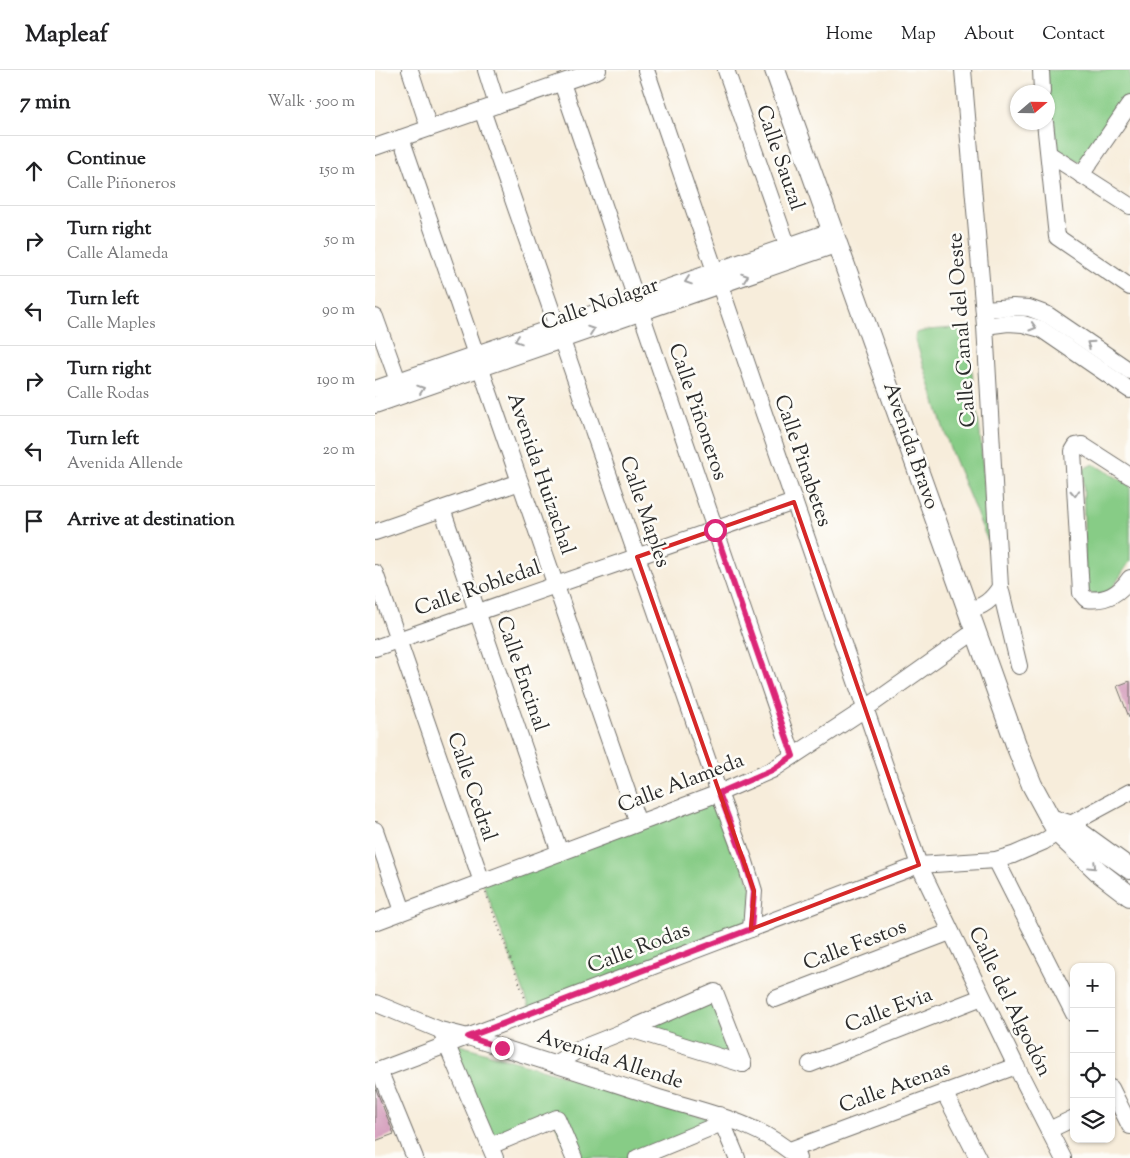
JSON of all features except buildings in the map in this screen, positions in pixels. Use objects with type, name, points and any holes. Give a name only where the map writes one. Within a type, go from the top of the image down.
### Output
[{"type":"main road","name":"Avenida Bravo","points":[[775,70],[975,631],[1032,785],[1059,826],[1100,873],[1130,896]]},
{"type":"main road","name":"Avenida Bravo","points":[[1059,826],[1130,869]]},
{"type":"street","points":[[410,70],[429,128]]},
{"type":"street","points":[[486,70],[497,105]]},
{"type":"street","points":[[375,147],[497,105],[567,77],[598,70]]},
{"type":"street","name":"Calle Pinabetes","points":[[646,70],[919,865]]},
{"type":"street","name":"Calle Sauzal","points":[[726,70],[790,253]]},
{"type":"street","name":"Calle Canal del Oeste","points":[[963,70],[984,309],[1000,587],[1019,666]]},
{"type":"street","points":[[1041,70],[1042,85]]},
{"type":"street","name":"Calle Piñoneros","points":[[567,77],[638,306],[793,756]]},
{"type":"street","points":[[1081,174],[1129,109]]},
{"type":"street","name":"Calle Maples","points":[[482,110],[719,793],[745,862],[754,891],[751,929]]},
{"type":"street","points":[[1046,130],[1057,237],[1130,287]]},
{"type":"street","name":"Avenida Huizachal","points":[[401,138],[638,823]]},
{"type":"street","points":[[1049,154],[1130,206]]},
{"type":"street","name":"Calle Nolagar","points":[[375,405],[478,361],[836,238]]},
{"type":"street","points":[[984,309],[1029,308],[1048,315],[1130,371]]},
{"type":"street","points":[[375,317],[398,381]]},
{"type":"street","points":[[985,326],[1008,323],[1023,324],[1041,329],[1130,390]]},
{"type":"street","name":"Calle Nolagar","points":[[375,389],[398,381],[478,361]]},
{"type":"street","points":[[1128,470],[1082,445],[1076,446],[1073,450],[1081,593],[1086,599],[1093,600],[1110,597],[1123,588],[1130,578]]},
{"type":"street","points":[[375,532],[520,482]]},
{"type":"street","name":"Calle Robledal","points":[[375,648],[794,502]]},
{"type":"street","name":"Calle Encinal","points":[[442,509],[560,853]]},
{"type":"street","name":"Calle Cedral","points":[[375,573],[482,882]]},
{"type":"street","points":[[968,610],[986,604],[995,596],[1000,587]]},
{"type":"street","name":"Calle Alameda","points":[[375,922],[719,793],[772,770],[865,709],[975,631]]},
{"type":"street","name":"Calle Rodas","points":[[377,1071],[919,865],[996,860],[1028,849],[1059,826],[1130,792]]},
{"type":"street","points":[[375,830],[403,911]]},
{"type":"street","points":[[996,860],[1071,1008]]},
{"type":"street","name":"Calle del Algodón","points":[[919,865],[950,932],[1063,1158]]},
{"type":"street","name":"Calle Festos","points":[[775,999],[950,932]]},
{"type":"street","points":[[554,1064],[582,1048],[715,992],[743,1064],[630,1029]]},
{"type":"street","name":"Calle Evia","points":[[810,1064],[983,998]]},
{"type":"street","name":"Avenida Allende","points":[[375,1003],[440,1030],[554,1064],[721,1119],[744,1123],[772,1138],[794,1154]]},
{"type":"street","points":[[440,1030],[492,1152],[557,1118],[574,1158]]},
{"type":"street","name":"Calle Atenas","points":[[794,1154],[945,1092],[1017,1066]]},
{"type":"street","points":[[377,1071],[415,1158]]},
{"type":"street","points":[[945,1092],[978,1158]]},
{"type":"street","points":[[1117,1095],[1130,1126]]},
{"type":"street","points":[[647,1156],[721,1119],[737,1158]]},
{"type":"street","points":[[1049,1130],[1070,1120]]},
{"type":"path","points":[[482,882],[531,1013]]},
{"type":"highlighted area","points":[[794,502],[919,865],[751,929],[754,891],[637,557]]},
{"type":"green space","points":[[1046,70],[1130,70],[1130,96],[1082,163],[1057,149],[1054,130],[1055,85],[1048,85]]},
{"type":"green space","points":[[966,327],[980,433],[989,544],[950,449],[915,338],[916,333],[928,330]]},
{"type":"green space","points":[[1093,464],[1130,485],[1130,561],[1110,592],[1094,596],[1088,591],[1085,567],[1083,469]]},
{"type":"green space","points":[[717,794],[752,890],[750,928],[531,1011],[483,883]]},
{"type":"green space","points":[[714,994],[741,1062],[633,1029]]},
{"type":"green space","points":[[460,1045],[714,1120],[633,1158],[571,1158],[552,1116],[490,1141],[451,1046]]},
{"type":"route","points":[[502,1048],[468,1037],[751,929],[754,891],[719,793],[772,770],[793,756],[715,530]]}]
